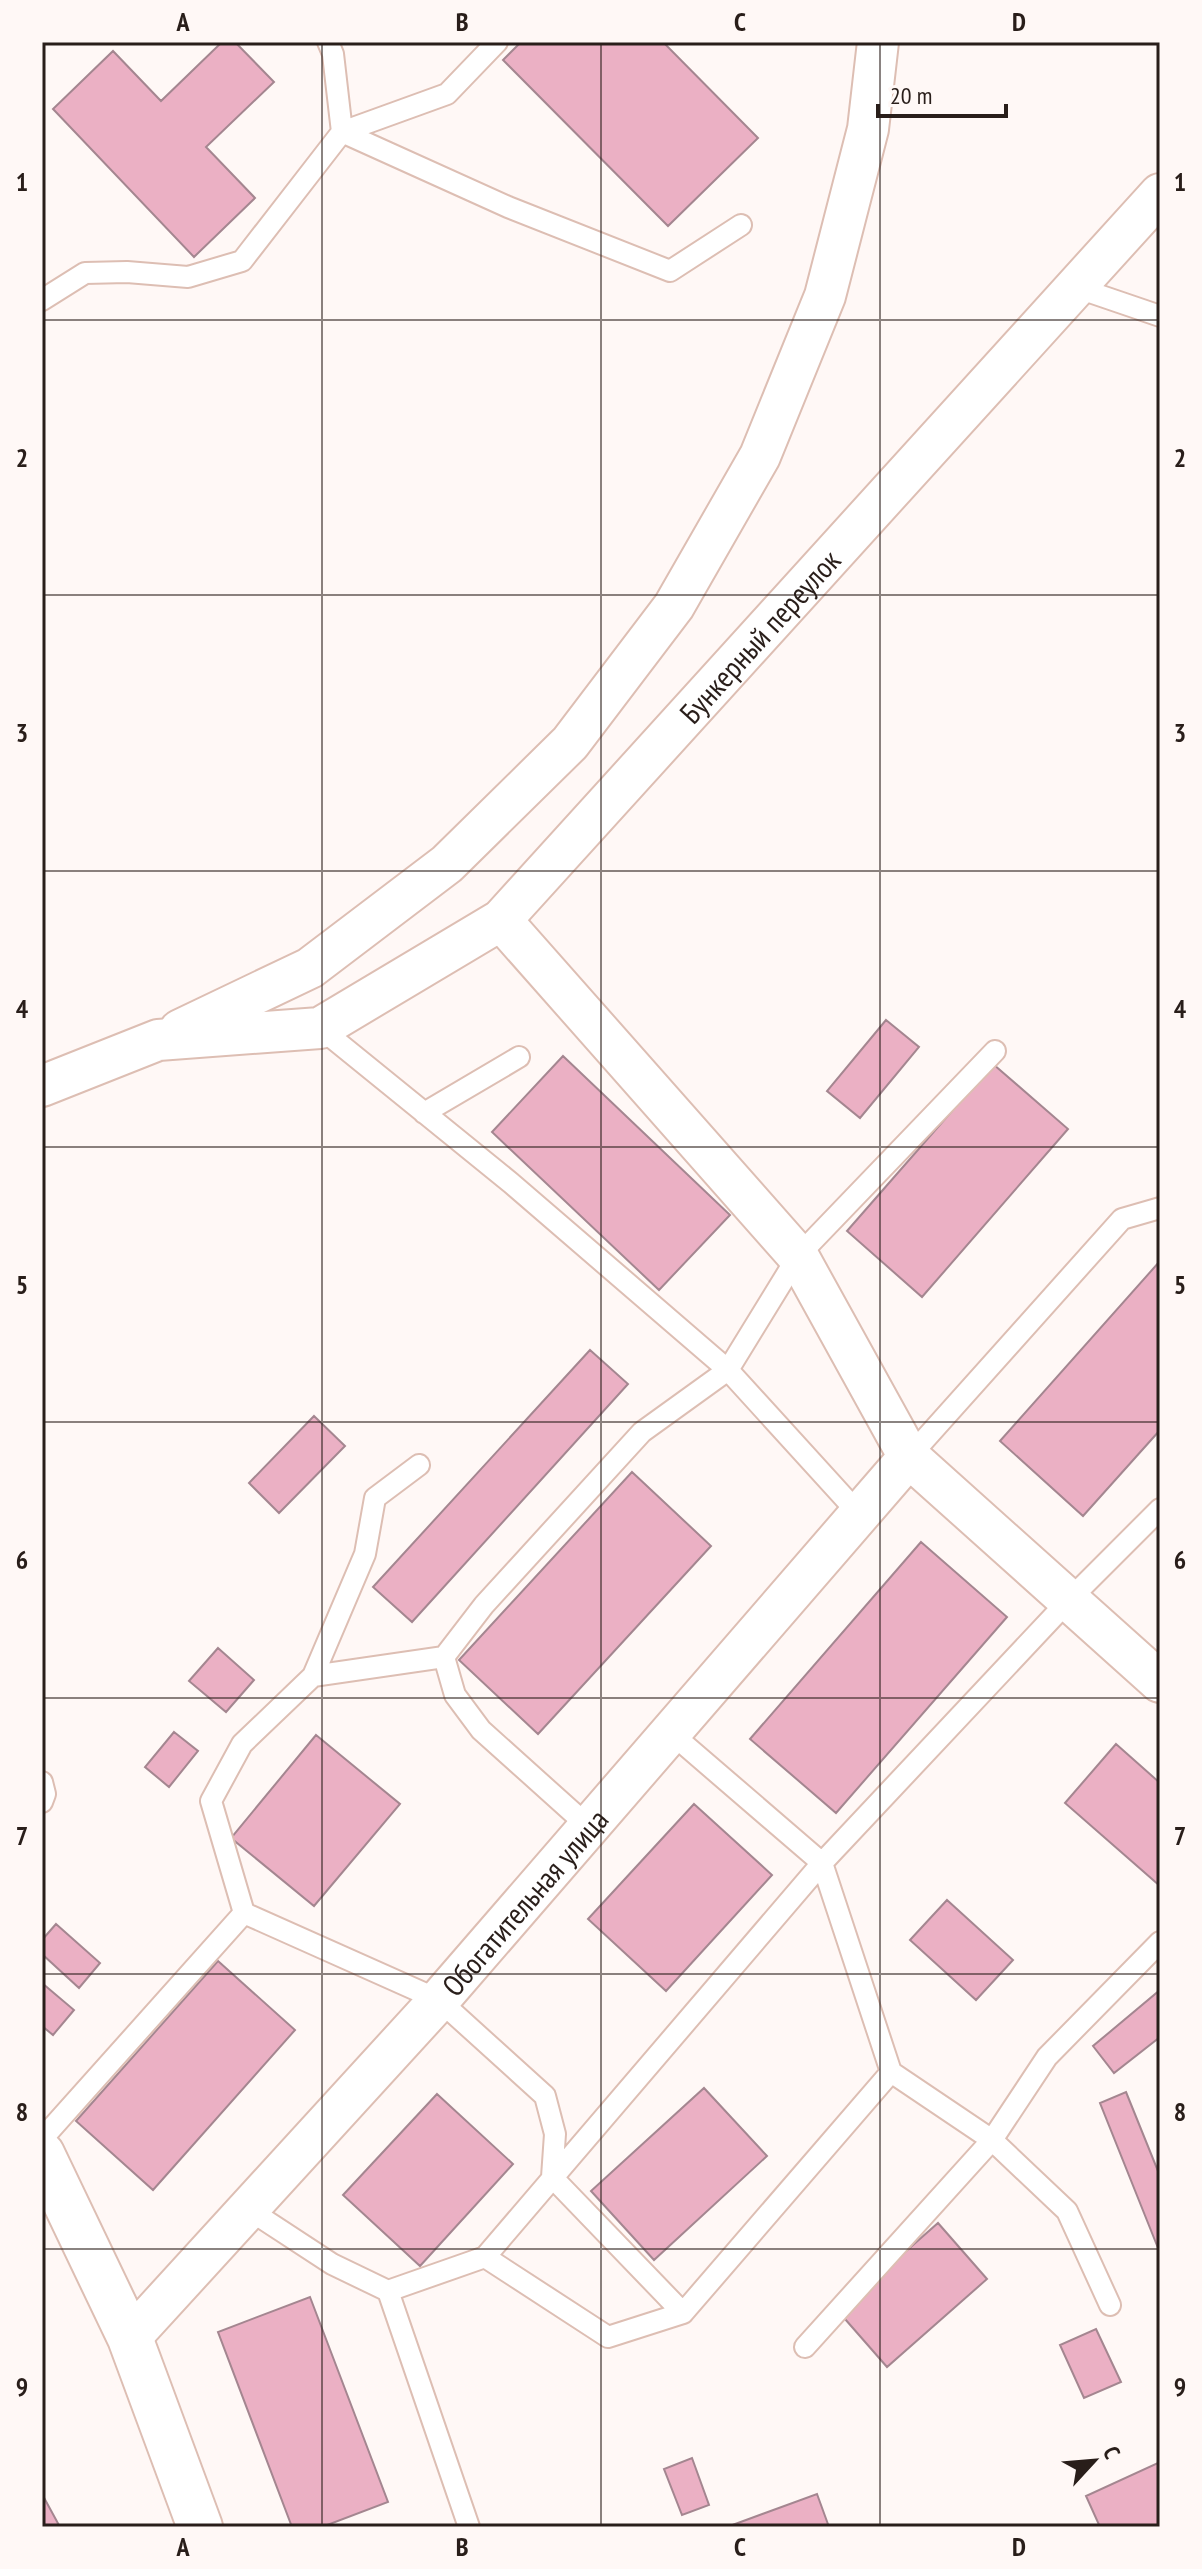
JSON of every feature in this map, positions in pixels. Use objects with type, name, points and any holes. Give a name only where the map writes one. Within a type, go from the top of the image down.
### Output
[{"type":"street","points":[[42,1086],[158,1040],[310,968],[447,864],[570,743],[674,606],[760,456],[825,296],[868,129],[878,42]]},
{"type":"street","name":"Бункерный переулок","points":[[320,1028],[501,920],[1160,194]]},
{"type":"street","points":[[501,920],[798,1256],[909,1457],[1160,1682]]},
{"type":"street","points":[[158,1040],[320,1028]]},
{"type":"street","name":"Обогатительная улица","points":[[130,2338],[439,2000],[909,1457]]},
{"type":"street","points":[[42,2154],[130,2338],[200,2527]]},
{"type":"lane","points":[[328,42],[333,54],[342,132]]},
{"type":"lane","points":[[42,300],[85,273],[127,272],[188,277],[242,261],[342,132],[447,94],[497,42]]},
{"type":"lane","points":[[342,132],[508,207],[670,271],[741,225]]},
{"type":"lane","points":[[1075,287],[1160,316]]},
{"type":"lane","points":[[320,1028],[511,1183],[728,1370],[860,1515]]},
{"type":"lane","points":[[313,1676],[444,1657],[484,1605],[642,1432],[728,1370],[798,1256],[995,1051]]},
{"type":"lane","points":[[424,1113],[519,1057]]},
{"type":"lane","points":[[909,1457],[1122,1219],[1160,1208]]},
{"type":"lane","points":[[419,1465],[375,1498],[365,1554],[313,1676],[242,1744],[211,1801],[244,1913],[439,2000],[545,2096],[555,2134],[552,2177],[683,2313]]},
{"type":"lane","points":[[248,2209],[332,2264],[388,2291],[485,2257],[822,1863],[1069,1600],[1160,1509]]},
{"type":"lane","points":[[444,1657],[455,1695],[481,1730],[589,1827]]},
{"type":"lane","points":[[671,1733],[822,1863],[891,2072],[992,2140],[1067,2211],[1110,2305]]},
{"type":"lane","points":[[42,1782],[45,1794],[42,1802]]},
{"type":"lane","points":[[42,2139],[244,1913]]},
{"type":"lane","points":[[805,2347],[992,2140],[1047,2057],[1160,1942]]},
{"type":"lane","points":[[485,2257],[608,2337],[683,2313],[891,2072]]},
{"type":"lane","points":[[388,2291],[466,2526]]},
{"type":"building","points":[[222,42],[235,42],[274,82],[206,147],[255,198],[194,257],[53,109],[113,51],[161,101]]},
{"type":"building","points":[[521,42],[663,42],[758,138],[668,226],[503,60]]},
{"type":"building","points":[[886,1020],[919,1047],[860,1118],[827,1091]]},
{"type":"building","points":[[563,1056],[730,1215],[659,1290],[492,1132]]},
{"type":"building","points":[[993,1064],[1068,1129],[922,1297],[847,1231]]},
{"type":"building","points":[[1160,1261],[1160,1430],[1083,1516],[1000,1441]]},
{"type":"building","points":[[590,1350],[628,1384],[412,1622],[373,1587]]},
{"type":"building","points":[[314,1416],[345,1446],[279,1513],[249,1483]]},
{"type":"building","points":[[632,1472],[711,1546],[538,1734],[459,1660]]},
{"type":"building","points":[[921,1542],[1007,1617],[836,1813],[750,1739]]},
{"type":"building","points":[[218,1648],[254,1680],[226,1712],[189,1681]]},
{"type":"building","points":[[174,1732],[198,1751],[169,1787],[145,1767]]},
{"type":"building","points":[[316,1735],[400,1804],[314,1906],[231,1838]]},
{"type":"building","points":[[1116,1744],[1160,1783],[1160,1886],[1065,1803]]},
{"type":"building","points":[[694,1804],[772,1875],[666,1991],[588,1919]]},
{"type":"building","points":[[947,1900],[1013,1960],[976,2000],[910,1940]]},
{"type":"building","points":[[56,1924],[100,1963],[79,1988],[42,1954],[42,1940]]},
{"type":"building","points":[[218,1961],[295,2030],[153,2190],[76,2121]]},
{"type":"building","points":[[42,1983],[74,2010],[53,2035],[42,2026]]},
{"type":"building","points":[[1160,1990],[1160,2037],[1114,2073],[1093,2046]]},
{"type":"building","points":[[704,2088],[767,2156],[654,2260],[591,2191]]},
{"type":"building","points":[[1126,2092],[1160,2176],[1160,2253],[1100,2103]]},
{"type":"building","points":[[437,2094],[513,2164],[420,2266],[343,2195]]},
{"type":"building","points":[[938,2223],[987,2279],[887,2367],[838,2311]]},
{"type":"building","points":[[310,2297],[388,2502],[322,2527],[292,2527],[218,2332]]},
{"type":"building","points":[[1096,2329],[1121,2382],[1084,2398],[1060,2345]]},
{"type":"building","points":[[692,2458],[709,2505],[682,2515],[664,2469]]},
{"type":"building","points":[[1160,2462],[1160,2527],[1100,2527],[1086,2496]]},
{"type":"building","points":[[42,2494],[60,2527],[42,2527]]},
{"type":"building","points":[[817,2494],[829,2527],[727,2527]]}]
